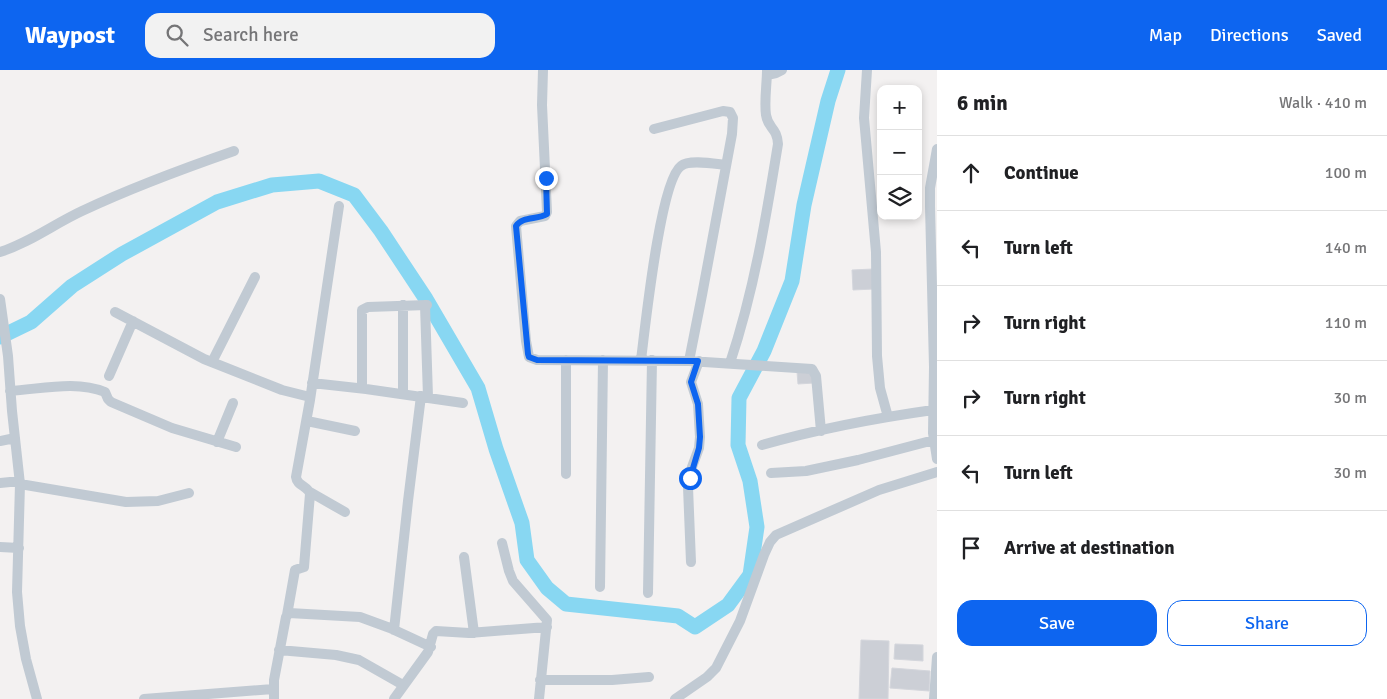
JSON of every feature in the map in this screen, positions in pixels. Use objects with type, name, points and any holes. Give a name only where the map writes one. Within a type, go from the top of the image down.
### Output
[{"type":"street","points":[[542,70],[547,212],[543,216],[520,221],[517,223],[516,230],[529,357],[537,360],[694,361],[809,368],[815,370],[820,431]]},
{"type":"street","points":[[732,363],[753,282],[778,144],[776,131],[770,126],[766,114],[767,72],[776,73],[782,70]]},
{"type":"street","points":[[867,70],[864,118],[876,252],[877,356],[880,388],[888,417]]},
{"type":"street","points":[[654,129],[723,111],[730,112],[733,122],[702,296],[691,382],[698,404],[700,437],[699,448],[692,467],[688,487],[691,562]]},
{"type":"street","points":[[937,149],[930,188],[935,295],[933,410],[937,459]]},
{"type":"street","points":[[0,252],[28,241],[80,212],[124,192],[166,174],[234,151]]},
{"type":"street","points":[[648,593],[647,360],[651,275],[668,195],[674,175],[680,166],[690,163],[726,165]]},
{"type":"street","points":[[339,206],[307,422],[296,480],[310,492],[345,512]]},
{"type":"street","points":[[212,362],[255,277]]},
{"type":"street","points":[[0,299],[8,356],[5,375],[10,391],[20,482],[17,592],[20,626],[26,659],[37,699]]},
{"type":"street","points":[[402,305],[403,394]]},
{"type":"street","points":[[362,388],[362,310],[368,307],[426,305],[424,397],[408,501],[394,630]]},
{"type":"street","points":[[115,312],[212,362],[282,390],[310,397]]},
{"type":"street","points":[[109,376],[132,321]]},
{"type":"street","points":[[566,360],[566,474]]},
{"type":"street","points":[[600,586],[603,360]]},
{"type":"street","points":[[312,384],[362,388],[463,403]]},
{"type":"street","points":[[10,391],[90,386],[106,392],[108,399],[112,402],[172,428],[236,447]]},
{"type":"street","points":[[217,442],[233,403]]},
{"type":"street","points":[[762,445],[888,417],[933,410]]},
{"type":"street","points":[[307,422],[356,431]]},
{"type":"street","points":[[0,440],[15,438]]},
{"type":"street","points":[[771,473],[806,471],[858,460],[934,440]]},
{"type":"street","points":[[675,699],[716,668],[740,621],[764,555],[770,542],[776,535],[879,490],[937,472]]},
{"type":"street","points":[[0,483],[20,482],[126,502],[158,501],[188,493]]},
{"type":"street","points":[[144,699],[274,694],[279,650],[295,570],[304,567],[310,492]]},
{"type":"street","points":[[502,543],[509,571],[514,581],[546,620],[547,627],[539,699]]},
{"type":"street","points":[[0,547],[18,548]]},
{"type":"street","points":[[464,557],[474,633]]},
{"type":"street","points":[[287,615],[292,613],[360,617],[431,647]]},
{"type":"street","points":[[394,699],[431,647],[433,634],[436,631],[474,633],[547,627]]},
{"type":"street","points":[[279,650],[336,655],[359,660],[403,685]]},
{"type":"street","points":[[934,699],[937,657]]},
{"type":"street","points":[[540,680],[612,680],[649,677]]},
{"type":"building","points":[[873,269],[874,289],[853,290],[852,270]]},
{"type":"building","points":[[813,371],[814,383],[798,384],[797,372]]},
{"type":"building","points":[[861,640],[889,641],[888,699],[859,699]]},
{"type":"building","points":[[895,644],[923,645],[923,661],[894,659]]},
{"type":"building","points":[[892,668],[930,671],[929,691],[890,688]]},
{"type":"waterway","points":[[0,337],[31,322],[72,286],[122,254],[217,202],[272,185],[319,181],[354,195],[381,231],[426,299],[478,388],[496,449],[522,523],[527,560],[547,588],[566,604],[678,616],[695,627],[728,605],[750,575],[757,527],[750,481],[738,445],[739,398],[764,351],[792,281],[804,205],[828,101],[838,70]]},
{"type":"route","points":[[546,178],[547,214],[520,221],[516,226],[529,357],[537,360],[698,361],[691,382],[698,404],[700,437],[699,448],[690,478]]}]
